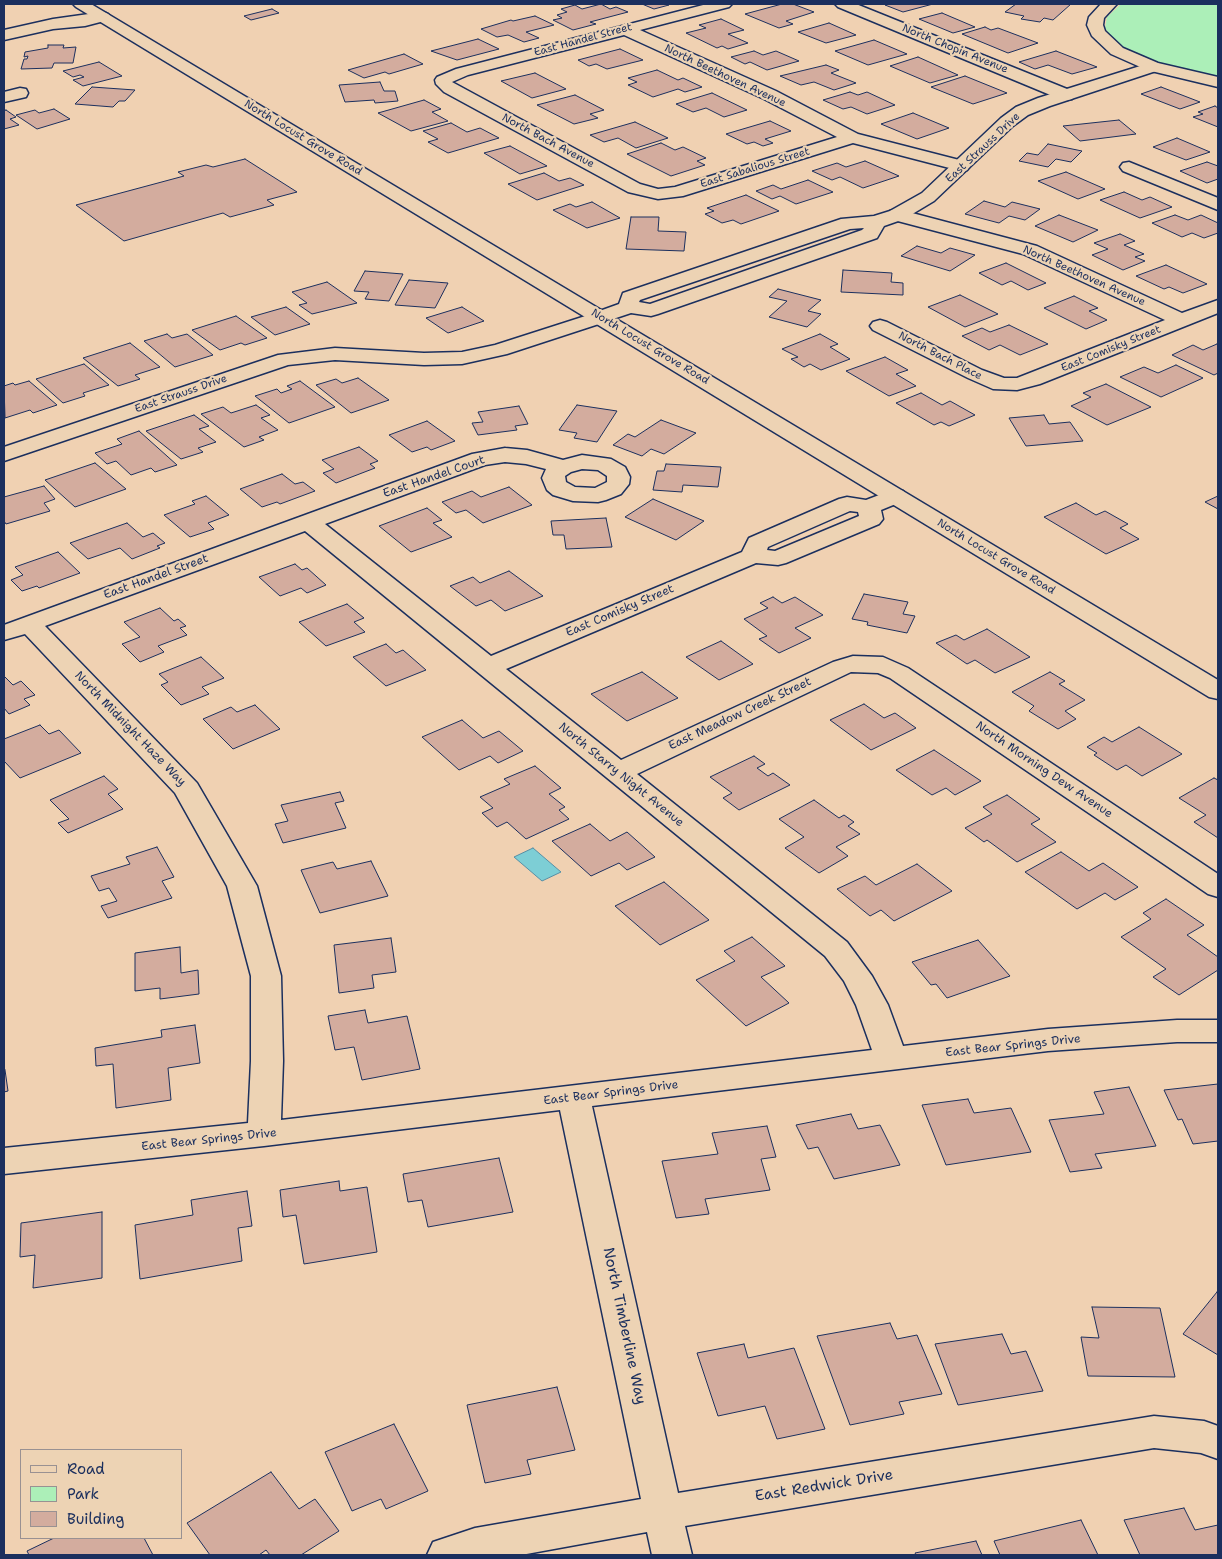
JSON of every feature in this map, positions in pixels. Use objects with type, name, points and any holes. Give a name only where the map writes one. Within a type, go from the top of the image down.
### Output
[{"type":"street","name":"North Locust Grove Road","points":[[81,4],[1218,691]]},
{"type":"street","name":"East Handel Street","points":[[443,80],[462,72],[724,4]]},
{"type":"street","name":"North Chopin Avenue","points":[[843,4],[1066,95]]},
{"type":"street","points":[[1109,4],[1097,17],[1095,25],[1098,33],[1117,51],[1153,67],[1218,82]]},
{"type":"street","points":[[4,35],[54,24],[103,17]]},
{"type":"street","points":[[4,44],[62,30],[85,21]]},
{"type":"street","name":"North Beethoven Avenue","points":[[624,29],[770,95],[852,138],[961,166]]},
{"type":"street","name":"East Strauss Drive","points":[[4,454],[285,359],[327,354],[424,359],[462,358],[500,350],[629,307],[651,310],[870,234],[876,222],[897,214],[928,197],[1007,122],[1022,111],[1153,67]]},
{"type":"street","name":"North Bach Avenue","points":[[443,80],[444,84],[450,88],[634,188],[658,194]]},
{"type":"street","name":"East Sabalious Street","points":[[658,194],[677,192],[852,138]]},
{"type":"street","points":[[1129,167],[1218,205]]},
{"type":"street","name":"North Beethoven Avenue","points":[[897,214],[1030,250],[1183,320]]},
{"type":"street","name":"East Comisky Street","points":[[1001,384],[1017,384],[1032,380],[1218,306]]},
{"type":"street","name":"North Bach Place","points":[[880,326],[975,374],[1001,384]]},
{"type":"street","points":[[361,355],[371,334]]},
{"type":"street","name":"East Handel Court","points":[[308,522],[480,459],[505,455],[528,457],[563,467]]},
{"type":"street","name":"East Comisky Street","points":[[488,667],[753,556],[757,543],[847,504],[869,507],[895,496]]},
{"type":"street","name":"East Handel Street","points":[[16,628],[308,522]]},
{"type":"street","name":"North Starry Night Avenue","points":[[308,522],[836,949],[857,976],[872,1005],[892,1060]]},
{"type":"street","name":"North Midnight Haze Way","points":[[16,628],[144,742],[187,789],[242,886],[266,976],[267,1061],[264,1134]]},
{"type":"street","name":"East Meadow Creek Street","points":[[616,773],[842,667],[853,664],[866,664]]},
{"type":"street","name":"North Morning Dew Avenue","points":[[866,664],[883,665],[899,673],[1218,887]]},
{"type":"street","name":"East Bear Springs Drive","points":[[4,1160],[264,1134],[1048,1040],[1177,1031],[1218,1031]]},
{"type":"street","name":"North Timberline Way","points":[[574,1098],[672,1555]]},
{"type":"street","name":"East Redwick Drive","points":[[447,1555],[475,1546],[664,1512],[1154,1432],[1211,1440]]},
{"type":"green space","points":[[1121,4],[1218,4],[1218,78],[1161,65],[1125,49],[1112,38],[1105,28],[1107,17]]},
{"type":"water","points":[[533,848],[561,872],[542,881],[514,857]]},
{"type":"building","points":[[601,4],[610,9],[616,7],[628,12],[590,22],[596,24],[573,30],[553,20],[562,18],[557,15],[567,12],[561,9],[575,5],[582,9]]},
{"type":"building","points":[[642,4],[666,4],[669,5],[654,9]]},
{"type":"building","points":[[782,4],[793,4],[814,12],[786,21],[793,24],[779,28],[745,14]]},
{"type":"building","points":[[933,4],[903,12],[885,5]]},
{"type":"building","points":[[1016,4],[1071,4],[1053,20],[1044,18],[1040,22],[1021,19],[1024,16],[1005,12]]},
{"type":"building","points":[[272,9],[279,13],[251,20],[244,16]]},
{"type":"building","points":[[942,13],[975,27],[953,33],[919,19]]},
{"type":"building","points":[[535,16],[554,25],[526,32],[539,38],[524,42],[508,35],[497,37],[481,29],[511,20]]},
{"type":"building","points":[[721,19],[744,30],[728,34],[748,43],[728,49],[722,46],[717,48],[686,33],[706,28],[699,25]]},
{"type":"building","points":[[829,23],[856,35],[826,43],[798,32]]},
{"type":"building","points":[[985,27],[991,30],[998,28],[1038,43],[1008,53],[962,34]]},
{"type":"building","points":[[478,39],[499,49],[457,60],[431,51]]},
{"type":"building","points":[[874,40],[907,54],[868,65],[835,51]]},
{"type":"building","points":[[48,45],[64,45],[63,48],[76,47],[73,63],[54,63],[52,68],[21,69],[24,59],[27,59],[28,56],[24,57],[25,52],[48,48]]},
{"type":"building","points":[[620,49],[643,60],[607,69],[596,64],[589,66],[578,60]]},
{"type":"building","points":[[754,51],[763,55],[776,51],[799,61],[767,70],[750,62],[745,64],[731,57]]},
{"type":"building","points":[[1056,51],[1097,67],[1072,74],[1048,65],[1035,69],[1019,62]]},
{"type":"building","points":[[404,54],[423,64],[389,74],[385,72],[364,78],[348,70]]},
{"type":"building","points":[[918,57],[958,75],[930,83],[890,66]]},
{"type":"building","points":[[99,62],[122,76],[83,86],[73,80],[84,77],[80,75],[73,77],[63,71]]},
{"type":"building","points":[[826,65],[839,70],[831,73],[856,83],[834,90],[814,82],[801,85],[780,76]]},
{"type":"building","points":[[657,70],[678,80],[683,78],[702,87],[685,92],[678,89],[653,97],[628,85],[637,82],[628,78]]},
{"type":"building","points":[[535,73],[566,89],[532,98],[501,81]]},
{"type":"building","points":[[965,76],[1007,93],[973,104],[931,87]]},
{"type":"building","points":[[380,82],[384,91],[395,91],[398,101],[375,103],[374,100],[345,102],[339,85]]},
{"type":"building","points":[[92,87],[135,90],[125,101],[119,101],[113,107],[75,104]]},
{"type":"building","points":[[1161,87],[1200,102],[1180,109],[1141,94]]},
{"type":"building","points":[[850,92],[858,95],[867,92],[895,105],[867,114],[851,107],[843,109],[823,100]]},
{"type":"building","points":[[712,93],[747,110],[724,117],[706,108],[693,112],[676,104]]},
{"type":"building","points":[[575,95],[604,110],[590,114],[598,118],[574,124],[537,105]]},
{"type":"building","points":[[424,100],[441,109],[432,112],[448,121],[411,131],[378,113]]},
{"type":"building","points":[[1215,106],[1218,108],[1218,127],[1193,117],[1203,114],[1198,112]]},
{"type":"building","points":[[54,109],[70,119],[37,129],[16,115],[35,110],[39,113]]},
{"type":"building","points":[[6,110],[16,117],[10,119],[19,125],[4,129],[4,111]]},
{"type":"building","points":[[913,113],[949,128],[917,139],[881,124]]},
{"type":"building","points":[[1119,120],[1136,134],[1080,141],[1063,126]]},
{"type":"building","points":[[770,121],[791,131],[765,139],[773,143],[763,146],[754,142],[747,144],[726,134]]},
{"type":"building","points":[[635,122],[668,138],[636,148],[618,138],[604,142],[590,135]]},
{"type":"building","points":[[451,123],[467,132],[480,128],[499,138],[448,153],[428,142],[438,139],[423,131]]},
{"type":"building","points":[[1177,138],[1210,152],[1186,160],[1153,147]]},
{"type":"building","points":[[661,143],[675,150],[683,147],[706,158],[697,161],[705,165],[671,176],[627,154]]},
{"type":"building","points":[[1048,144],[1082,151],[1071,162],[1056,159],[1048,167],[1019,161],[1027,153],[1038,155]]},
{"type":"building","points":[[510,146],[547,166],[520,174],[484,153]]},
{"type":"building","points":[[245,159],[297,192],[267,200],[274,205],[230,217],[223,213],[124,241],[76,205],[184,176],[178,172],[206,165],[213,167]]},
{"type":"building","points":[[865,161],[899,176],[863,188],[840,177],[832,180],[812,171],[837,163],[846,167]]},
{"type":"building","points":[[1207,162],[1218,166],[1218,179],[1207,183],[1180,171]]},
{"type":"building","points":[[1066,172],[1105,189],[1078,199],[1038,181]]},
{"type":"building","points":[[544,173],[559,181],[570,178],[584,185],[537,200],[508,184]]},
{"type":"building","points":[[808,180],[833,192],[796,204],[780,196],[772,199],[756,191],[773,185],[781,189]]},
{"type":"building","points":[[1124,192],[1142,200],[1150,197],[1172,207],[1140,218],[1100,200]]},
{"type":"building","points":[[746,195],[779,211],[741,224],[733,220],[722,223],[705,214],[714,211],[707,208]]},
{"type":"building","points":[[984,201],[1005,207],[1012,202],[1040,209],[1025,220],[1009,216],[999,223],[965,214]]},
{"type":"building","points":[[592,202],[620,218],[587,228],[553,210],[570,204],[576,207]]},
{"type":"building","points":[[1059,215],[1098,230],[1073,242],[1035,226]]},
{"type":"building","points":[[1175,215],[1188,220],[1201,215],[1218,223],[1218,233],[1204,238],[1192,233],[1182,237],[1152,223]]},
{"type":"building","points":[[631,217],[659,217],[658,231],[686,232],[684,251],[626,249]]},
{"type":"building","points":[[1120,234],[1135,241],[1124,245],[1144,254],[1135,257],[1145,261],[1123,270],[1092,255],[1108,249],[1094,243]]},
{"type":"building","points":[[917,246],[941,253],[950,248],[975,255],[950,271],[901,256]]},
{"type":"building","points":[[1006,263],[1046,283],[1028,290],[1011,281],[1002,285],[979,273]]},
{"type":"building","points":[[1166,265],[1207,284],[1183,293],[1169,287],[1164,289],[1136,276]]},
{"type":"building","points":[[843,270],[892,273],[891,282],[903,283],[903,295],[841,292]]},
{"type":"building","points":[[365,271],[403,274],[389,301],[365,299],[369,292],[354,291]]},
{"type":"building","points":[[409,280],[448,283],[435,308],[395,305]]},
{"type":"building","points":[[327,282],[357,303],[312,314],[299,305],[307,303],[292,292]]},
{"type":"building","points":[[778,289],[821,300],[808,311],[821,314],[807,327],[769,317],[787,301],[769,297]]},
{"type":"building","points":[[960,295],[998,314],[965,327],[928,307]]},
{"type":"building","points":[[1074,296],[1098,308],[1089,311],[1107,320],[1086,329],[1044,308]]},
{"type":"building","points":[[286,307],[310,324],[275,335],[251,317]]},
{"type":"building","points":[[462,307],[484,321],[448,333],[426,318]]},
{"type":"building","points":[[236,316],[267,338],[245,345],[241,343],[220,350],[192,330]]},
{"type":"building","points":[[1009,325],[1048,344],[1020,355],[1000,345],[989,350],[962,336],[982,328],[990,332]]},
{"type":"building","points":[[167,334],[172,338],[187,334],[213,355],[175,367],[144,341]]},
{"type":"building","points":[[820,334],[838,344],[830,347],[850,359],[821,370],[810,364],[804,367],[791,359],[798,357],[782,349]]},
{"type":"building","points":[[130,343],[160,367],[135,375],[140,379],[118,386],[83,358]]},
{"type":"building","points":[[1217,344],[1218,373],[1214,375],[1172,355],[1193,345],[1203,350]]},
{"type":"building","points":[[885,357],[908,370],[896,374],[916,386],[889,396],[846,371]]},
{"type":"building","points":[[84,364],[109,385],[83,393],[85,396],[63,403],[36,379]]},
{"type":"building","points":[[1176,365],[1203,378],[1161,397],[1120,377],[1144,367],[1158,373]]},
{"type":"building","points":[[358,378],[389,400],[351,413],[316,385],[336,379],[342,383]]},
{"type":"building","points":[[29,381],[57,405],[33,413],[30,410],[5,418],[4,386]]},
{"type":"building","points":[[300,381],[335,407],[289,423],[255,396],[277,389],[281,393],[292,389],[287,386]]},
{"type":"building","points":[[1106,384],[1151,407],[1107,425],[1071,406],[1091,397],[1083,393]]},
{"type":"building","points":[[921,393],[942,405],[950,401],[975,415],[949,426],[941,422],[934,425],[896,403]]},
{"type":"building","points":[[256,405],[270,415],[261,418],[278,430],[259,437],[264,440],[244,447],[201,414],[223,407],[231,413]]},
{"type":"building","points":[[577,405],[617,411],[597,442],[574,438],[577,433],[559,430]]},
{"type":"building","points":[[519,406],[528,424],[515,426],[517,430],[478,435],[472,423],[483,422],[478,412]]},
{"type":"building","points":[[194,415],[209,426],[199,429],[216,442],[198,448],[203,452],[181,459],[146,431]]},
{"type":"building","points":[[1044,415],[1049,424],[1070,422],[1083,441],[1026,446],[1009,418]]},
{"type":"building","points":[[661,420],[696,433],[664,454],[651,449],[642,456],[613,445],[628,434],[635,437]]},
{"type":"building","points":[[427,421],[455,441],[431,450],[427,447],[412,452],[389,435]]},
{"type":"building","points":[[139,431],[177,465],[155,472],[151,468],[131,475],[116,461],[107,464],[95,453],[122,444],[117,439]]},
{"type":"building","points":[[359,447],[378,461],[370,464],[375,468],[336,483],[323,473],[334,469],[322,460]]},
{"type":"building","points":[[95,463],[126,489],[75,507],[45,480]]},
{"type":"building","points":[[666,464],[721,467],[718,487],[683,485],[682,492],[653,490],[657,471],[664,471]]},
{"type":"building","points":[[282,474],[295,484],[303,482],[315,491],[280,504],[277,502],[262,507],[240,489]]},
{"type":"building","points":[[44,486],[55,499],[44,503],[50,511],[6,524],[4,521],[4,497]]},
{"type":"building","points":[[509,487],[532,505],[483,523],[466,510],[456,513],[442,502],[472,491],[481,497]]},
{"type":"building","points":[[206,496],[229,515],[208,523],[214,529],[190,537],[164,515],[195,504],[192,501]]},
{"type":"building","points":[[1218,496],[1218,509],[1205,502]]},
{"type":"building","points":[[653,499],[704,521],[676,540],[625,517]]},
{"type":"building","points":[[1076,503],[1096,515],[1105,511],[1128,524],[1120,528],[1139,539],[1106,554],[1044,517]]},
{"type":"building","points":[[427,508],[442,520],[433,523],[452,537],[411,552],[379,526]]},
{"type":"building","points":[[606,518],[612,547],[566,549],[564,535],[553,535],[551,521]]},
{"type":"building","points":[[127,523],[143,537],[153,533],[165,543],[157,546],[160,548],[132,559],[120,548],[88,559],[70,543]]},
{"type":"building","points":[[58,552],[80,573],[39,588],[37,586],[22,591],[11,580],[23,575],[15,567]]},
{"type":"building","points":[[295,564],[302,570],[307,568],[326,585],[307,593],[301,588],[280,596],[259,577]]},
{"type":"building","points":[[509,571],[543,596],[505,611],[491,600],[476,606],[450,586],[473,577],[480,583]]},
{"type":"building","points":[[864,594],[908,602],[903,614],[915,616],[907,633],[867,625],[868,622],[852,619]]},
{"type":"building","points":[[773,597],[782,603],[795,597],[823,615],[795,628],[811,638],[779,653],[759,639],[767,636],[744,619],[768,608],[760,603]]},
{"type":"building","points":[[347,604],[364,618],[354,622],[365,632],[326,646],[299,622]]},
{"type":"building","points":[[160,608],[174,621],[178,619],[186,626],[180,628],[187,635],[158,646],[164,652],[140,662],[122,644],[140,637],[124,622]]},
{"type":"building","points":[[987,629],[1030,657],[995,673],[975,660],[967,664],[936,643],[956,635],[964,640]]},
{"type":"building","points":[[721,641],[753,664],[719,680],[686,657]]},
{"type":"building","points":[[386,644],[396,653],[403,650],[426,670],[386,686],[353,657]]},
{"type":"building","points":[[201,657],[224,678],[202,687],[209,694],[181,705],[161,685],[168,682],[159,674]]},
{"type":"building","points":[[642,672],[678,698],[627,721],[591,694]]},
{"type":"building","points":[[1050,672],[1065,681],[1059,684],[1085,700],[1065,711],[1076,719],[1058,729],[1029,711],[1034,706],[1012,692]]},
{"type":"building","points":[[4,676],[13,685],[21,681],[35,695],[24,699],[30,705],[9,714],[4,708]]},
{"type":"building","points":[[864,704],[884,718],[895,713],[916,728],[871,750],[830,720]]},
{"type":"building","points":[[255,705],[280,729],[233,749],[203,719],[231,707],[237,712]]},
{"type":"building","points":[[462,720],[483,738],[499,731],[523,751],[498,763],[490,756],[459,770],[422,737]]},
{"type":"building","points":[[40,725],[49,734],[59,730],[81,753],[20,778],[4,761],[4,739]]},
{"type":"building","points":[[1139,727],[1182,754],[1142,776],[1126,765],[1117,770],[1094,755],[1097,753],[1087,747],[1104,737],[1112,742]]},
{"type":"building","points":[[934,750],[981,781],[955,795],[946,788],[932,795],[896,770]]},
{"type":"building","points":[[754,756],[765,764],[757,768],[768,776],[773,773],[790,785],[739,810],[723,798],[732,793],[710,777]]},
{"type":"building","points":[[535,766],[561,788],[549,794],[565,807],[559,810],[569,819],[526,839],[507,822],[497,827],[482,813],[493,808],[480,797],[510,784],[504,779]]},
{"type":"building","points":[[104,776],[118,789],[108,794],[123,809],[68,833],[58,823],[69,819],[50,800]]},
{"type":"building","points":[[1214,778],[1218,780],[1218,838],[1194,822],[1206,815],[1179,798]]},
{"type":"building","points":[[340,792],[344,801],[335,803],[346,828],[283,843],[275,824],[288,821],[281,805]]},
{"type":"building","points":[[1007,795],[1040,819],[1031,824],[1056,842],[1017,862],[987,840],[984,842],[965,828],[992,814],[983,807]]},
{"type":"building","points":[[814,800],[839,818],[844,815],[854,822],[848,826],[860,834],[836,847],[848,856],[819,873],[785,848],[804,837],[779,819]]},
{"type":"building","points":[[590,824],[610,841],[627,832],[655,857],[627,870],[619,863],[591,876],[552,841]]},
{"type":"building","points":[[157,847],[174,877],[162,881],[172,898],[108,918],[101,906],[117,901],[109,888],[99,891],[91,876],[130,864],[126,857]]},
{"type":"building","points":[[1061,852],[1089,871],[1103,863],[1138,887],[1115,900],[1105,893],[1077,909],[1025,872]]},
{"type":"building","points":[[371,861],[388,896],[320,913],[301,870],[333,862],[337,869]]},
{"type":"building","points":[[917,864],[952,891],[894,921],[881,910],[870,916],[837,889],[865,876],[876,885]]},
{"type":"building","points":[[664,882],[709,920],[660,945],[615,906]]},
{"type":"building","points":[[1166,899],[1204,925],[1187,935],[1218,957],[1218,970],[1179,995],[1153,977],[1166,969],[1121,937],[1151,919],[1143,913]]},
{"type":"building","points":[[752,937],[785,966],[761,977],[789,1003],[746,1026],[696,980],[735,961],[724,951]]},
{"type":"building","points":[[391,938],[396,972],[372,975],[374,988],[339,993],[334,945]]},
{"type":"building","points":[[978,940],[1010,976],[947,998],[936,984],[931,985],[912,962]]},
{"type":"building","points":[[180,947],[181,973],[198,970],[199,994],[160,999],[160,988],[135,991],[135,953]]},
{"type":"building","points":[[365,1010],[368,1023],[407,1016],[420,1069],[362,1080],[354,1047],[335,1050],[328,1016]]},
{"type":"building","points":[[195,1025],[200,1063],[168,1068],[171,1100],[116,1108],[113,1064],[96,1066],[95,1048],[162,1037],[161,1030]]},
{"type":"building","points":[[4,1071],[8,1091],[4,1092]]},
{"type":"building","points":[[1218,1084],[1218,1141],[1193,1144],[1182,1119],[1178,1120],[1164,1090]]},
{"type":"building","points":[[1129,1087],[1156,1146],[1095,1154],[1102,1168],[1070,1172],[1049,1120],[1104,1114],[1094,1092]]},
{"type":"building","points":[[968,1099],[974,1113],[1011,1108],[1031,1152],[946,1165],[922,1105]]},
{"type":"building","points":[[851,1114],[858,1129],[880,1125],[900,1165],[834,1179],[818,1147],[808,1149],[796,1125]]},
{"type":"building","points":[[767,1126],[776,1157],[761,1159],[770,1190],[705,1199],[709,1214],[676,1218],[662,1161],[718,1154],[712,1133]]},
{"type":"building","points":[[499,1158],[513,1212],[428,1227],[422,1200],[408,1202],[403,1174]]},
{"type":"building","points":[[339,1181],[340,1191],[367,1187],[377,1252],[304,1264],[296,1215],[283,1217],[280,1190]]},
{"type":"building","points":[[247,1191],[252,1226],[238,1228],[242,1261],[140,1279],[135,1225],[193,1215],[191,1200]]},
{"type":"building","points":[[102,1212],[102,1278],[33,1288],[35,1255],[20,1257],[21,1223]]},
{"type":"building","points":[[1218,1293],[1218,1355],[1183,1334]]},
{"type":"building","points":[[1092,1307],[1160,1308],[1175,1377],[1088,1376],[1081,1337],[1099,1338]]},
{"type":"building","points":[[890,1323],[897,1339],[917,1335],[942,1394],[899,1402],[904,1414],[850,1425],[817,1336]]},
{"type":"building","points":[[1002,1334],[1011,1354],[1026,1351],[1043,1391],[958,1405],[935,1344]]},
{"type":"building","points":[[744,1344],[748,1358],[794,1348],[825,1429],[777,1439],[765,1406],[718,1416],[697,1353]]},
{"type":"building","points":[[557,1387],[575,1450],[527,1460],[531,1474],[485,1483],[467,1405]]},
{"type":"building","points":[[394,1424],[428,1491],[386,1509],[381,1499],[352,1511],[325,1452]]},
{"type":"building","points":[[271,1472],[299,1509],[315,1499],[339,1531],[301,1555],[270,1555],[266,1550],[259,1555],[210,1555],[187,1523]]},
{"type":"building","points":[[1184,1508],[1195,1530],[1218,1525],[1218,1555],[1140,1555],[1124,1520]]},
{"type":"building","points":[[1081,1520],[1098,1555],[1000,1555],[994,1541]]},
{"type":"building","points":[[52,1539],[145,1539],[153,1555],[29,1555],[27,1551]]},
{"type":"building","points":[[976,1541],[982,1555],[916,1555],[915,1553]]}]
